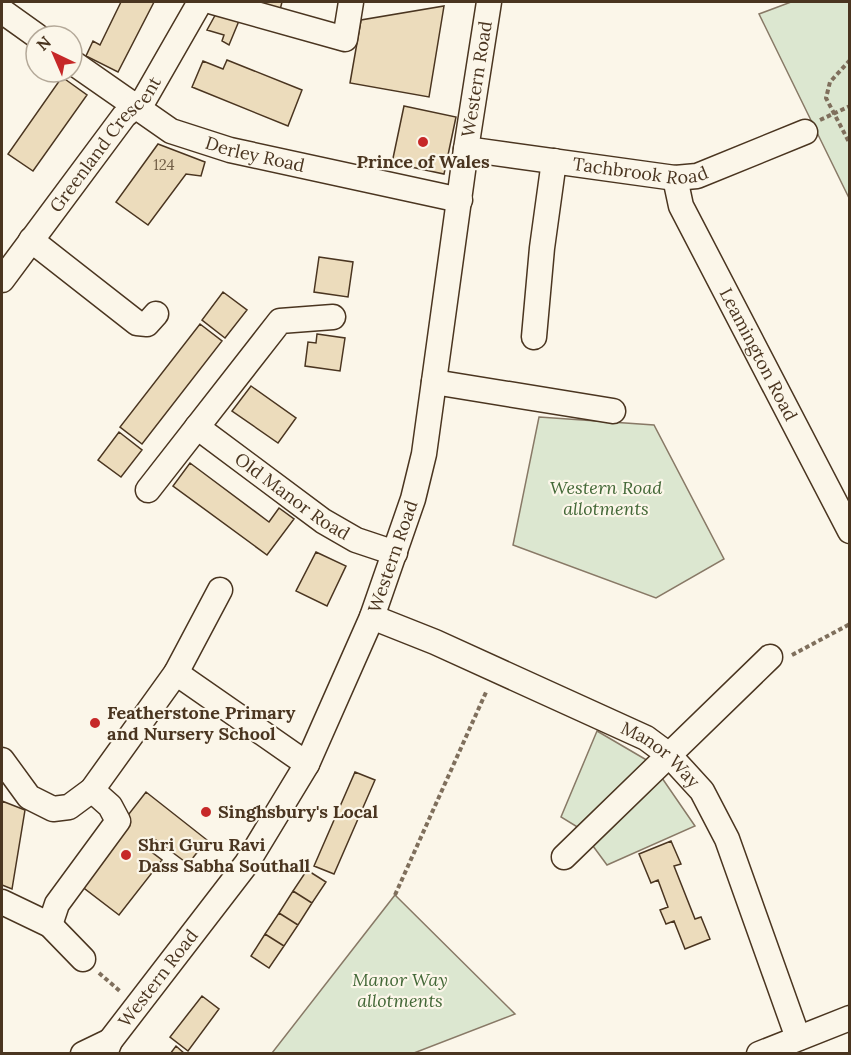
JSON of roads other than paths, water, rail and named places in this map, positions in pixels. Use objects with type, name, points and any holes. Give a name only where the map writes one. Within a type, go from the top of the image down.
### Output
[{"type":"street","name":"Greenland Crescent","points":[[2,280],[124,116],[145,98],[200,2]]},
{"type":"street","points":[[213,2],[345,39],[351,2]]},
{"type":"street","name":"Western Road","points":[[83,1053],[108,1047],[247,862],[307,764],[372,617],[413,499],[424,454],[466,149],[489,2]]},
{"type":"street","points":[[2,11],[24,27]]},
{"type":"street","name":"Derley Road","points":[[84,71],[171,131],[230,150],[460,200]]},
{"type":"street","name":"Tachbrook Road","points":[[466,149],[675,178],[697,176],[805,132]]},
{"type":"street","points":[[534,337],[542,248],[554,161]]},
{"type":"street","name":"Leamington Road","points":[[675,178],[681,206],[849,531]]},
{"type":"street","points":[[31,240],[137,323],[147,324],[156,314]]},
{"type":"street","points":[[147,490],[280,321],[333,317]]},
{"type":"street","points":[[434,382],[613,411]]},
{"type":"street","name":"Old Manor Road","points":[[197,428],[323,521],[356,540],[395,553]]},
{"type":"street","points":[[2,760],[29,797],[53,809],[69,807],[92,790],[176,673],[220,590]]},
{"type":"street","name":"Manor Way","points":[[372,617],[435,642],[645,738],[669,755],[702,791],[728,839],[798,1038]]},
{"type":"street","points":[[564,856],[770,657]]},
{"type":"street","points":[[176,673],[307,764]]},
{"type":"street","points":[[50,925],[57,904],[118,820],[110,806],[92,790]]},
{"type":"street","points":[[2,902],[50,925],[83,959]]},
{"type":"street","points":[[759,1053],[849,1018]]},
{"type":"place","name":"Prince of Wales","points":[[423,142]]},
{"type":"place","name":"Featherstone Primary and Nursery School","points":[[95,723]]},
{"type":"place","name":"Singhsbury's Local","points":[[206,812]]},
{"type":"place","name":"Shri Guru Ravi Dass Sabha Southall","points":[[126,855]]},
{"type":"park label","name":"Western Road allotments","points":[[606,498]]},
{"type":"park label","name":"Manor Way allotments","points":[[400,990]]}]
